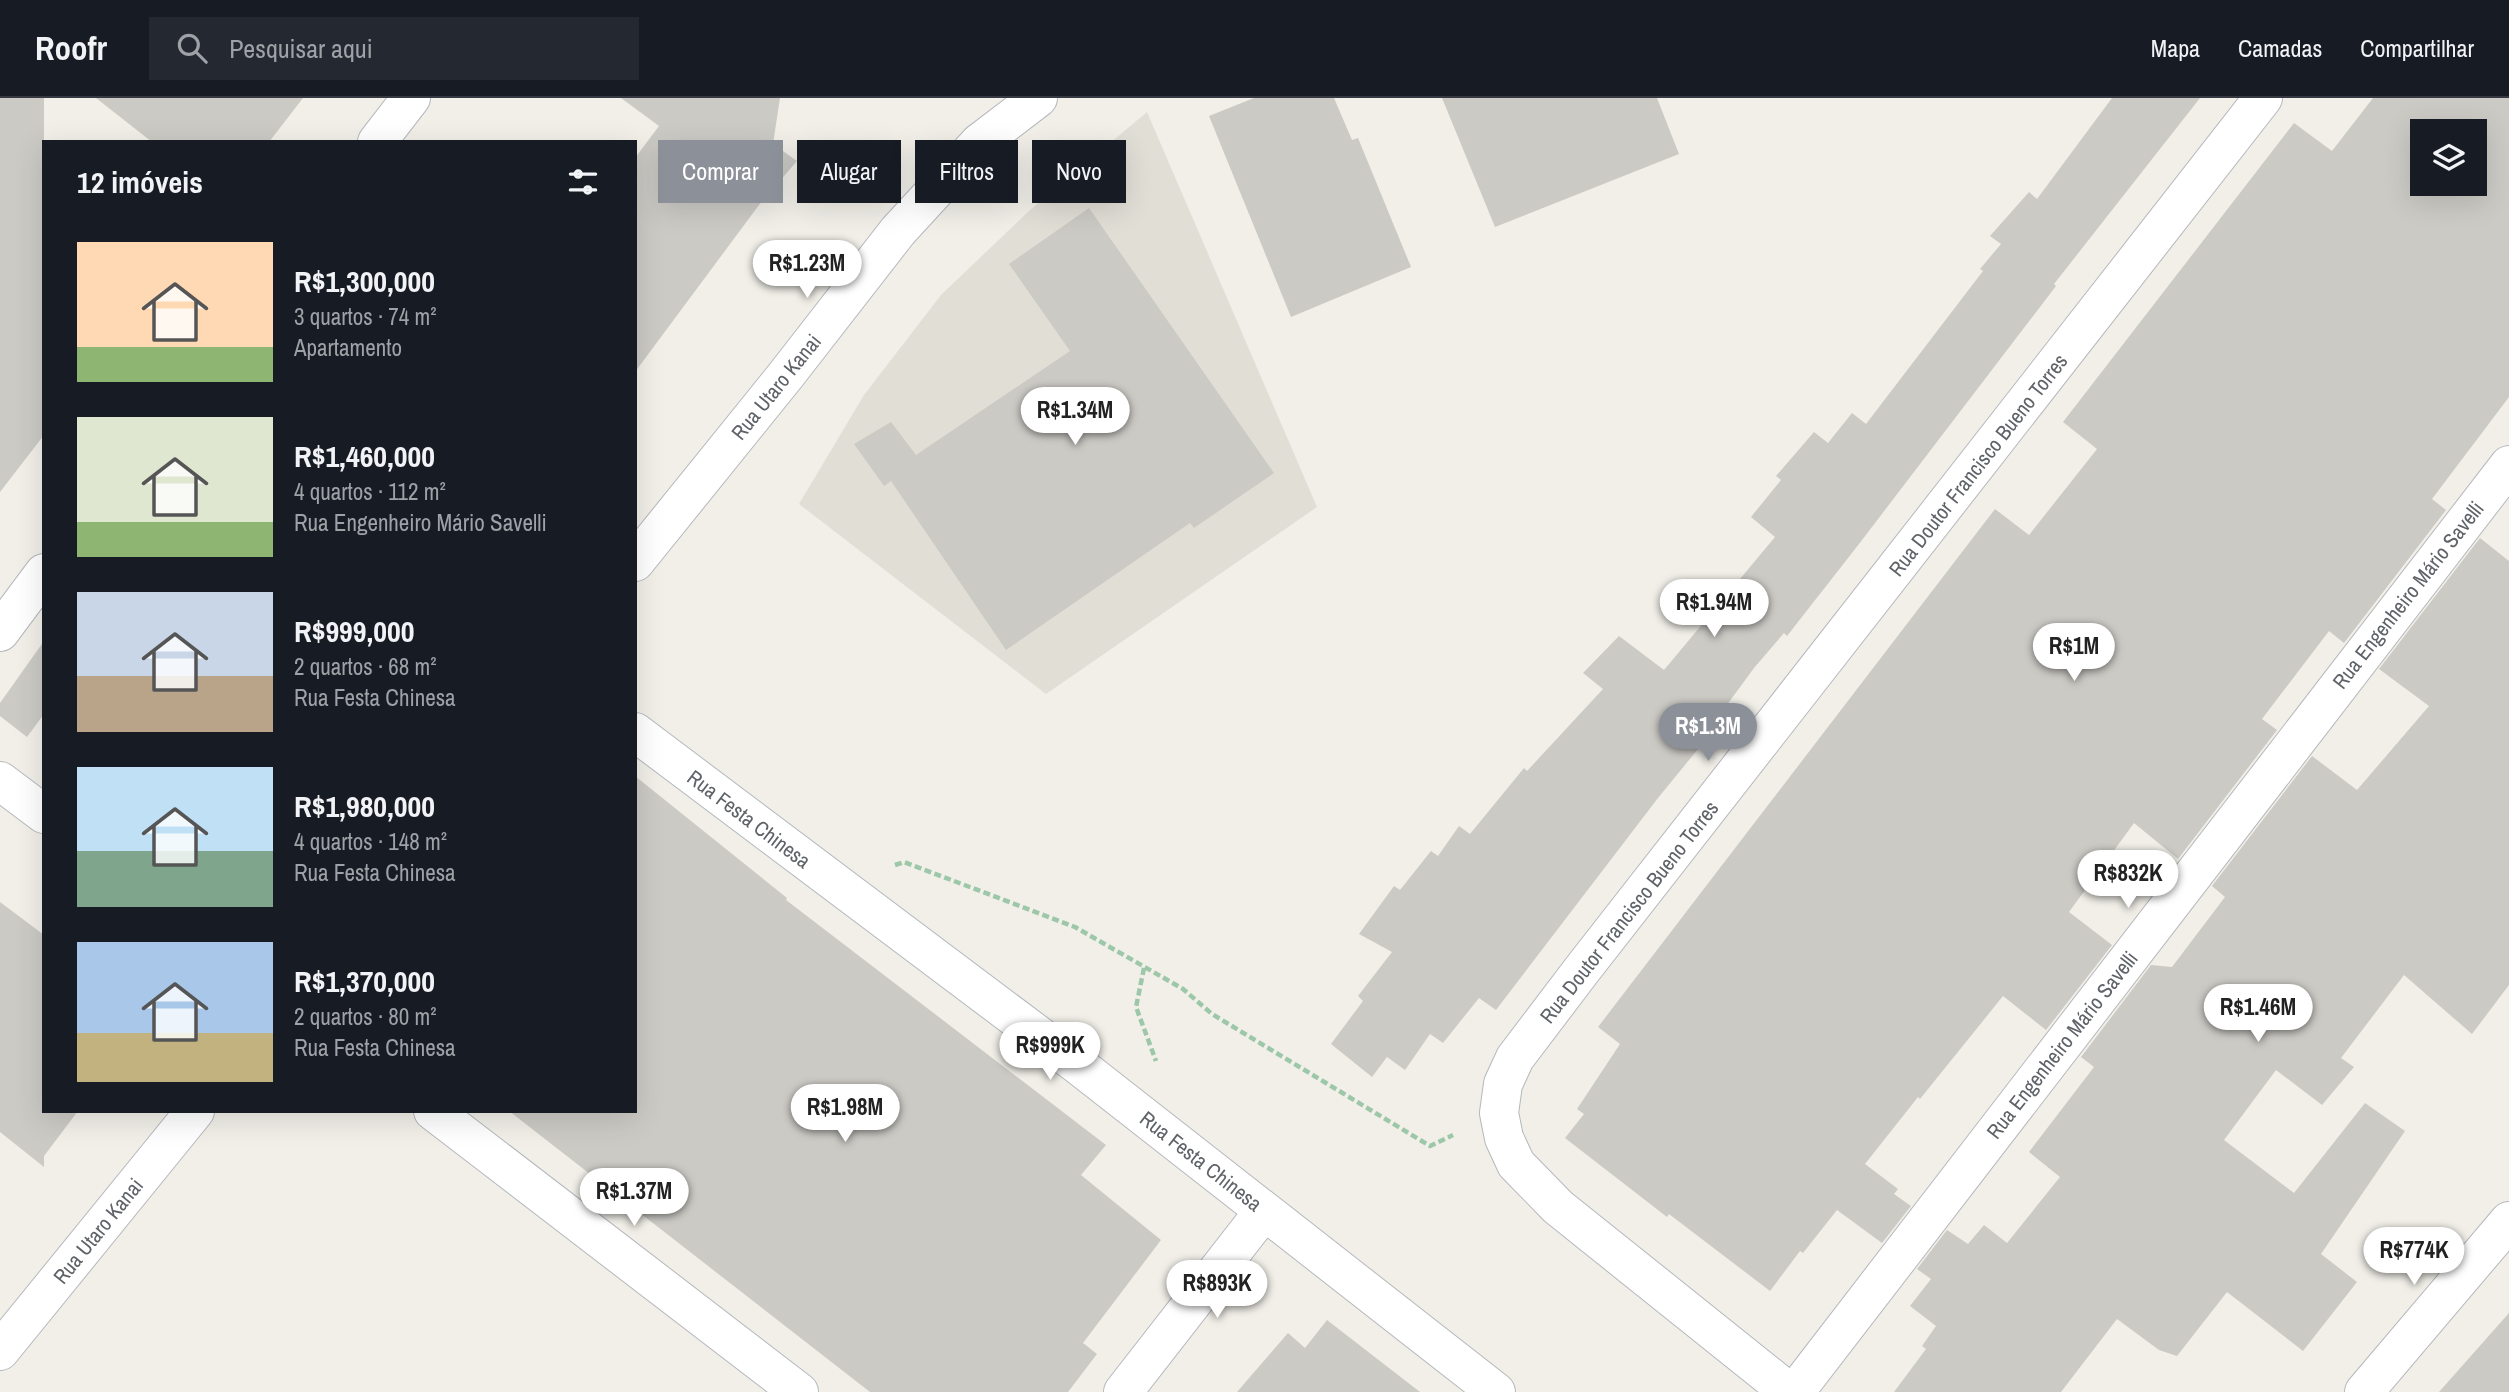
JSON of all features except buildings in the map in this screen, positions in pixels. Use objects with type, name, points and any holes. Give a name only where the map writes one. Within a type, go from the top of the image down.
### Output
[{"type":"street","points":[[379,140],[411,98]]},
{"type":"street","name":"Rua Utaro Kanai","points":[[637,560],[898,231],[979,143],[1038,98]]},
{"type":"street","name":"Rua Doutor Francisco Bueno Torres","points":[[1789,1392],[1558,1207],[1516,1164],[1504,1138],[1499,1113],[1503,1084],[1523,1047],[2263,98]]},
{"type":"street","name":"Rua Engenheiro Mário Savelli","points":[[1795,1392],[2509,465]]},
{"type":"street","points":[[0,632],[42,576]]},
{"type":"street","name":"Rua Festa Chinesa","points":[[637,734],[839,888],[1078,1065],[1496,1392]]},
{"type":"street","points":[[0,780],[42,812]]},
{"type":"street","name":"Rua Utaro Kanai","points":[[4,1339],[193,1113]]},
{"type":"street","points":[[436,1113],[799,1392]]},
{"type":"street","points":[[1124,1392],[1264,1211]]},
{"type":"street","points":[[2364,1392],[2509,1221]]},
{"type":"path","points":[[839,888],[904,862],[1075,927],[1183,989],[1212,1013],[1430,1146],[1499,1113]]},
{"type":"path","points":[[1144,968],[1136,1007],[1155,1060],[1162,1071]]},
{"type":"shaded area","points":[[1147,112],[1317,507],[1046,694],[799,504],[864,395],[941,295],[1029,211],[1039,203],[1126,203],[1126,140],[1114,140]]}]
